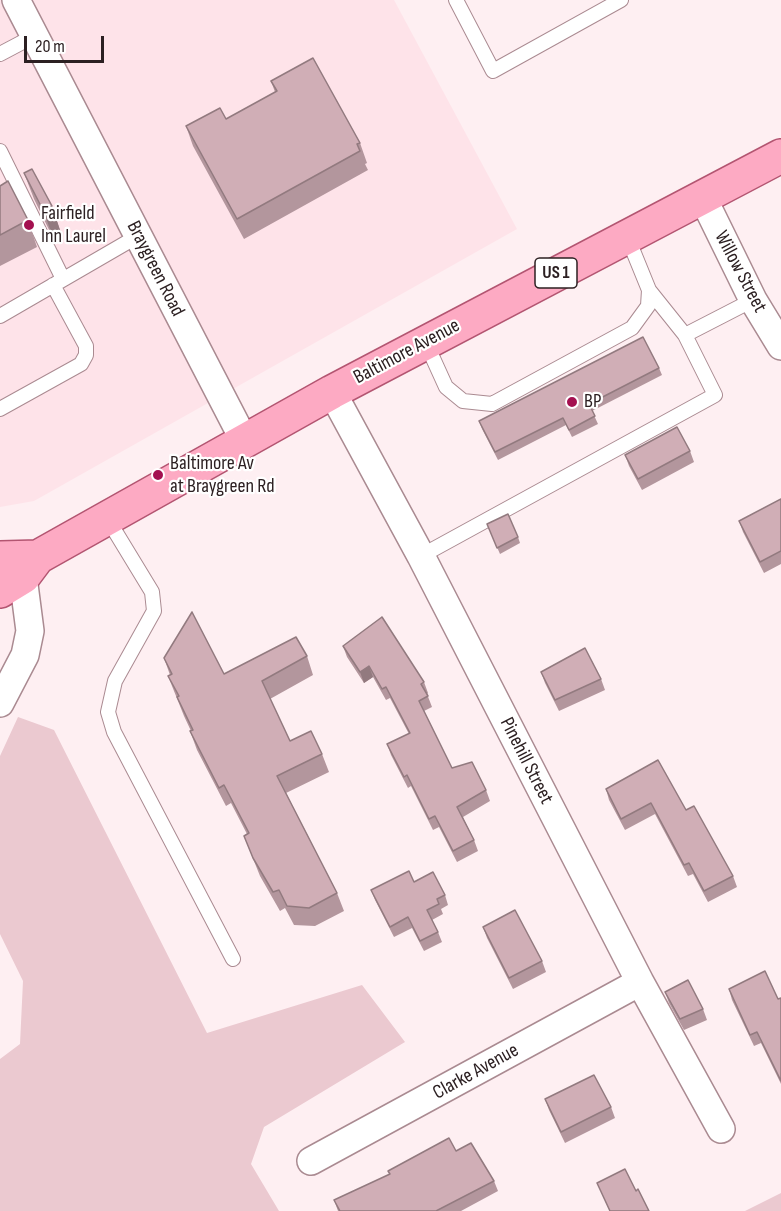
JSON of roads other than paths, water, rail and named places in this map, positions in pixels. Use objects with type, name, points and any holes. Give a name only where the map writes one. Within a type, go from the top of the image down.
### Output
[{"type":"main road","name":"Baltimore Avenue","points":[[15,570],[332,392],[781,156]]},
{"type":"street","name":"Braygreen Road","points":[[16,0],[245,442]]},
{"type":"street","name":"Willow Street","points":[[702,196],[753,300],[781,346]]},
{"type":"street","name":"Pinehill Street","points":[[332,392],[421,556],[640,982],[721,1129]]},
{"type":"street","points":[[0,704],[24,655],[30,631],[15,570]]},
{"type":"street","name":"Clarke Avenue","points":[[311,1161],[640,982]]},
{"type":"lane","points":[[456,0],[494,70],[621,0]]},
{"type":"lane","points":[[0,54],[34,36]]},
{"type":"lane","points":[[0,151],[86,346],[86,355],[81,364],[0,409]]},
{"type":"lane","points":[[0,316],[138,236]]},
{"type":"lane","points":[[421,556],[715,395],[686,335],[650,290],[627,236]]},
{"type":"lane","points":[[426,343],[446,387],[463,400],[492,404],[632,328],[648,306],[650,290]]},
{"type":"lane","points":[[686,335],[753,300]]},
{"type":"lane","points":[[107,518],[152,592],[154,611],[116,681],[108,712],[114,732],[233,959]]},
{"type":"place","name":"Fairfield Inn Laurel","points":[[29,225]]},
{"type":"place","name":"BP","points":[[572,402]]},
{"type":"place","name":"Baltimore Av at Braygreen Rd","points":[[158,475]]}]
